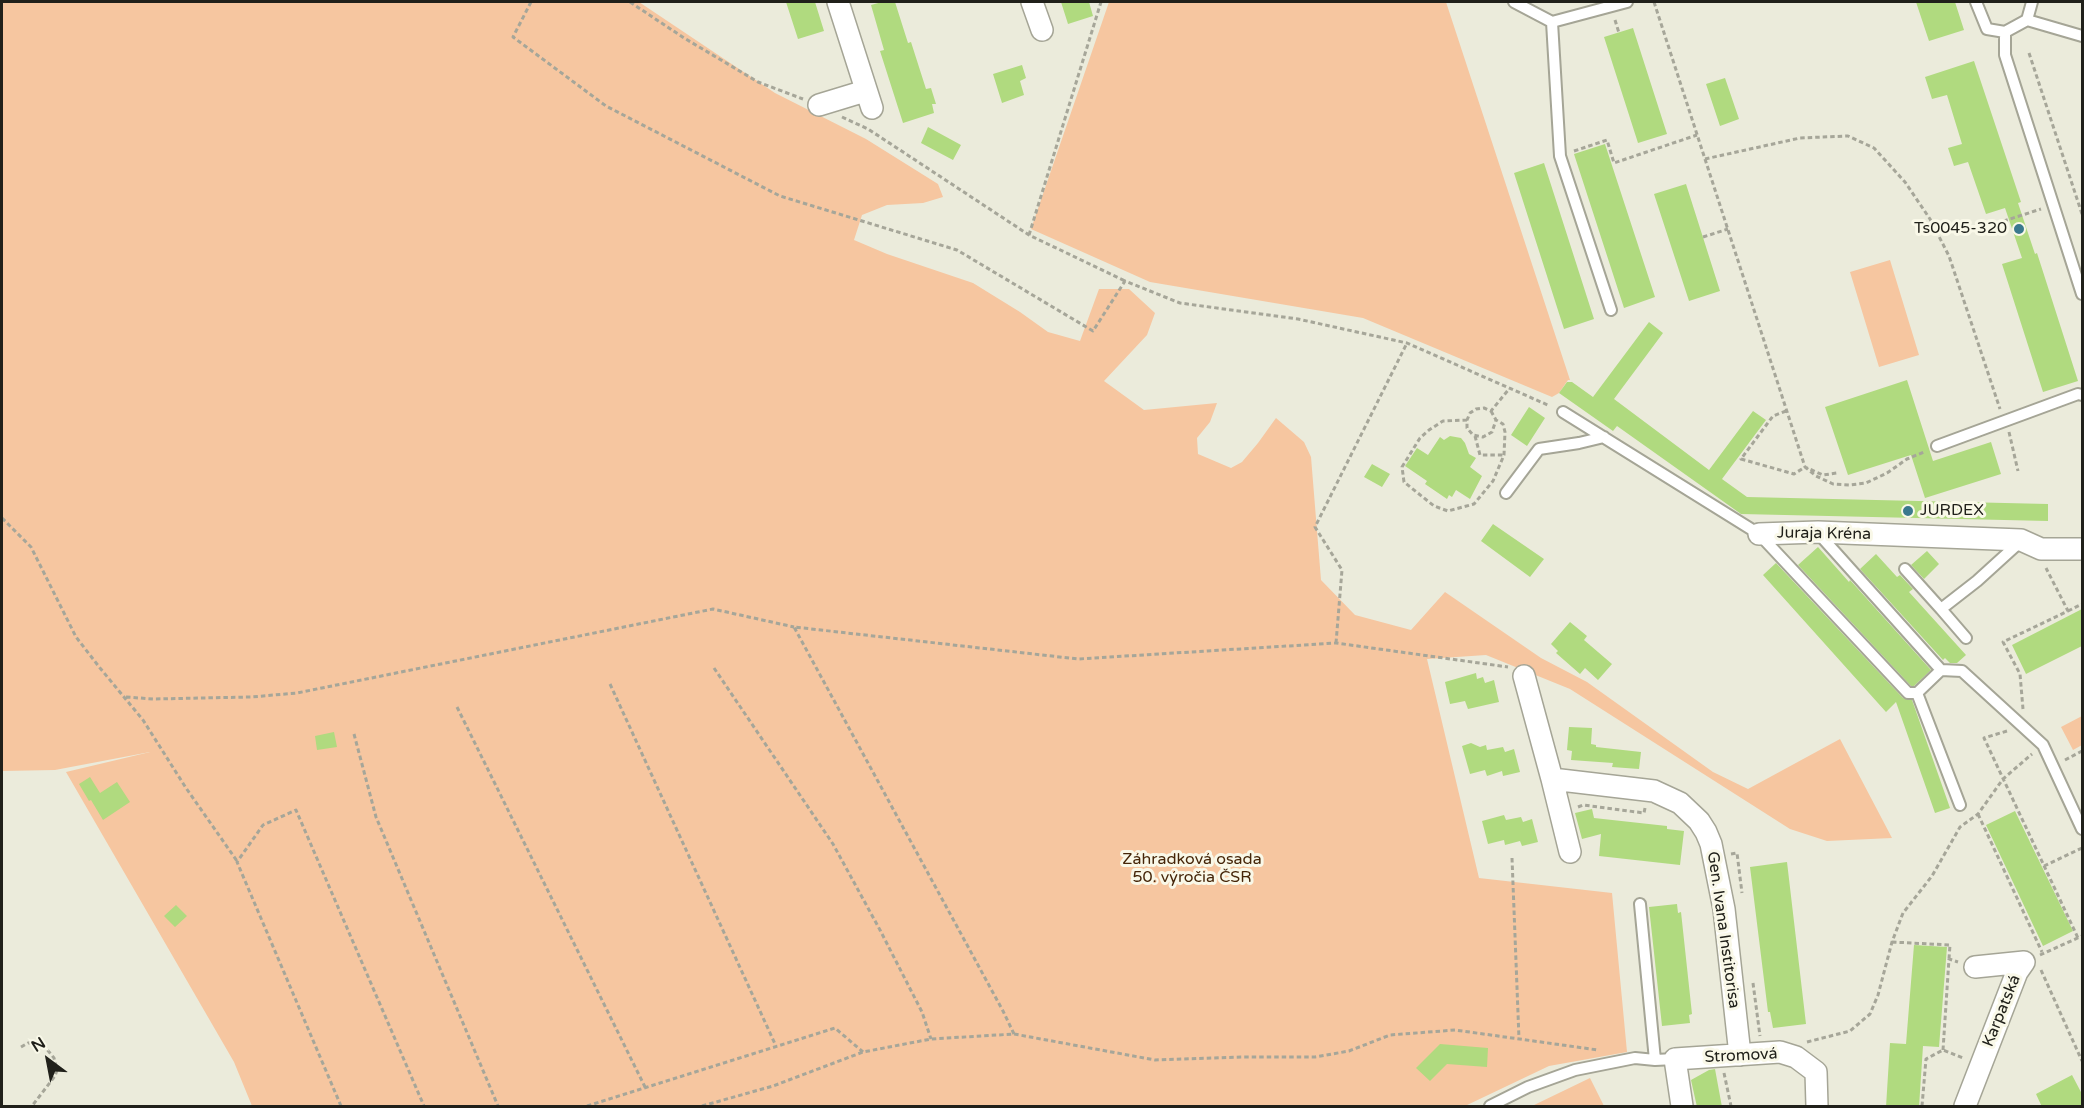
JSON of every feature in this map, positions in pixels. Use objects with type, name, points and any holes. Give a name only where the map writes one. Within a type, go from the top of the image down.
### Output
[{"type":"street","points":[[819,105],[869,100],[838,2]]},
{"type":"street","points":[[1032,2],[1042,30]]},
{"type":"street","name":"Juraja Kréna","points":[[1759,534],[1818,532],[2021,540],[2041,549],[2082,549]]},
{"type":"street","points":[[1524,676],[1570,852]]},
{"type":"street","name":"Gen. Ivana Institorisa","points":[[1552,780],[1654,791],[1680,803],[1699,821],[1711,844],[1724,909],[1731,1056]]},
{"type":"street","name":"Karpatská","points":[[1975,967],[2034,958]]},
{"type":"street","name":"Karpatská","points":[[1965,1107],[2017,972],[2034,958]]},
{"type":"street","name":"Stromová","points":[[1665,1060],[1780,1052],[1796,1057],[1816,1072],[1817,1107]]},
{"type":"street","points":[[1665,1060],[1682,1107]]},
{"type":"lane","points":[[1514,2],[1552,22],[1626,2]]},
{"type":"lane","points":[[1976,2],[1986,29],[2004,32],[2027,20],[2082,36]]},
{"type":"lane","points":[[2027,20],[2032,2]]},
{"type":"lane","points":[[1552,22],[1560,156],[1611,309]]},
{"type":"lane","points":[[2004,32],[2005,55],[2082,294]]},
{"type":"lane","points":[[1937,446],[2082,394]]},
{"type":"lane","name":"Juraja Kréna","points":[[1563,412],[1759,534]]},
{"type":"lane","points":[[1506,493],[1539,449],[1604,437]]},
{"type":"lane","points":[[1818,532],[1941,670],[1962,671],[2043,745],[2082,829]]},
{"type":"lane","points":[[1759,534],[1908,693],[1917,693],[1941,670]]},
{"type":"lane","points":[[1941,609],[1977,581],[2021,540]]},
{"type":"lane","points":[[1905,568],[1966,638]]},
{"type":"lane","points":[[1917,693],[1960,805]]},
{"type":"lane","points":[[1490,1107],[1528,1087],[1575,1070],[1635,1058],[1665,1060],[1640,904]]},
{"type":"path","points":[[531,2],[513,37],[606,106],[780,196],[957,250],[1093,331],[1125,281]]},
{"type":"path","points":[[630,2],[684,38],[758,82],[819,105],[868,129],[1029,235],[1125,281],[1180,303],[1298,319],[1407,343],[1563,412]]},
{"type":"path","points":[[1029,235],[1101,2]]},
{"type":"path","points":[[1654,2],[1805,467],[1816,476],[1833,484],[1866,483],[1887,473],[1907,459],[1937,446]]},
{"type":"path","points":[[2029,53],[2082,214]]},
{"type":"path","points":[[1560,156],[1607,140],[1614,163],[1697,135]]},
{"type":"path","points":[[1705,159],[1800,138],[1848,136],[1874,148],[1905,182],[1930,219],[1949,256],[1983,360],[2006,421],[2018,471]]},
{"type":"path","points":[[1982,228],[2077,197]]},
{"type":"path","points":[[1703,237],[1728,229]]},
{"type":"path","points":[[1336,643],[1342,570],[1315,527],[1407,343]]},
{"type":"path","points":[[1491,411],[1509,389]]},
{"type":"path","points":[[1467,420],[1443,421],[1419,438],[1402,467],[1404,482],[1434,506],[1448,510],[1474,504],[1493,481],[1504,455],[1503,424],[1496,420],[1491,411],[1484,408],[1470,413],[1467,420],[1467,428],[1475,435],[1483,437],[1492,432],[1496,420]]},
{"type":"path","points":[[1786,410],[1773,416],[1742,459],[1794,474],[1805,467]]},
{"type":"path","points":[[1475,435],[1480,455],[1504,455]]},
{"type":"path","points":[[1805,467],[1823,475],[1837,473]]},
{"type":"path","points":[[2,518],[32,547],[76,637],[143,720],[237,862],[341,1107]]},
{"type":"path","points":[[2044,563],[2068,611]]},
{"type":"path","points":[[2034,958],[2080,937],[1984,738],[2024,725],[2020,674],[2003,642],[2082,604]]},
{"type":"path","points":[[126,697],[153,699],[240,697],[297,693],[713,609],[794,627],[1078,659],[1336,643],[1514,668],[1524,676]]},
{"type":"path","points":[[794,627],[1014,1034]]},
{"type":"path","points":[[714,668],[833,844],[917,1001],[931,1039]]},
{"type":"path","points":[[610,684],[776,1047]]},
{"type":"path","points":[[457,707],[646,1089]]},
{"type":"path","points":[[354,734],[376,817],[498,1107]]},
{"type":"path","points":[[1796,1057],[1802,1044],[1850,1031],[1870,1014],[1903,914],[1932,876],[1960,827],[1978,814],[2003,779],[2043,745]]},
{"type":"path","points":[[2053,766],[2082,752]]},
{"type":"path","points":[[1560,810],[1583,805],[1644,813]]},
{"type":"path","points":[[1960,805],[1978,814],[2034,958],[2082,1061]]},
{"type":"path","points":[[237,862],[263,825],[296,810],[424,1107]]},
{"type":"path","points":[[2044,866],[2082,848]]},
{"type":"path","points":[[1512,858],[1519,1039]]},
{"type":"path","points":[[1892,942],[1950,945],[1943,1050]]},
{"type":"path","points":[[1949,959],[1975,967]]},
{"type":"path","points":[[587,1107],[835,1028],[863,1052]]},
{"type":"path","points":[[702,1107],[773,1086],[863,1052],[931,1039],[1014,1034],[1155,1060],[1315,1057],[1349,1051],[1390,1035],[1455,1030],[1598,1050]]},
{"type":"path","points":[[21,1047],[28,1043],[38,1043],[45,1047],[54,1058],[57,1070],[32,1107]]},
{"type":"path","points":[[1922,1107],[1926,1059],[1943,1050],[1963,1058]]},
{"type":"path","points":[[1731,1056],[1731,1107]]},
{"type":"green space","name":"Záhradková osada 50. výročia ČSR","points":[[2,2],[639,2],[775,93],[866,139],[938,184],[943,197],[923,203],[887,205],[862,215],[854,240],[887,254],[973,283],[1048,332],[1080,341],[1099,289],[1129,289],[1155,313],[1147,335],[1104,381],[1144,410],[1217,403],[1210,422],[1197,438],[1198,454],[1231,468],[1242,462],[1276,418],[1304,442],[1311,457],[1321,580],[1355,615],[1411,630],[1445,592],[1541,658],[1587,682],[1713,772],[1748,789],[1840,739],[1892,838],[1827,841],[1790,829],[1570,689],[1486,655],[1427,659],[1479,878],[1612,893],[1627,1052],[1549,1066],[1465,1106],[252,1106],[234,1062],[66,772],[150,752],[55,770],[2,771]]},
{"type":"green space","points":[[1109,2],[1446,2],[1570,380],[1559,393],[1552,397],[1363,318],[1150,282],[1031,229]]},
{"type":"green space","points":[[1890,260],[1919,355],[1879,367],[1850,272]]},
{"type":"green space","points":[[2082,716],[2082,745],[2073,750],[2061,727]]},
{"type":"green space","points":[[1590,1078],[1604,1106],[1532,1106]]},
{"type":"building","points":[[786,2],[815,2],[824,31],[798,39]]},
{"type":"building","points":[[895,2],[926,89],[931,88],[936,104],[932,104],[934,113],[903,123],[880,51],[884,50],[871,5]]},
{"type":"building","points":[[1061,2],[1089,2],[1093,16],[1068,24]]},
{"type":"building","points":[[1916,2],[1955,2],[1964,30],[1929,41]]},
{"type":"building","points":[[1633,28],[1667,134],[1638,143],[1604,37]]},
{"type":"building","points":[[1974,61],[2021,202],[2018,203],[2035,254],[2037,253],[2078,381],[2043,392],[2002,264],[2022,258],[2005,208],[1986,214],[1968,162],[1954,166],[1948,148],[1962,144],[1947,95],[1932,99],[1925,77]]},
{"type":"building","points":[[1022,65],[1026,78],[1020,81],[1024,95],[1002,103],[993,74]]},
{"type":"building","points":[[1725,78],[1739,119],[1720,126],[1706,84]]},
{"type":"building","points":[[928,127],[961,145],[953,160],[921,143]]},
{"type":"building","points":[[1605,144],[1655,297],[1624,308],[1574,154]]},
{"type":"building","points":[[1544,163],[1594,319],[1564,329],[1514,173]]},
{"type":"building","points":[[1686,184],[1720,291],[1689,301],[1654,194]]},
{"type":"building","points":[[1649,322],[1663,333],[1614,399],[1709,470],[1753,411],[1766,420],[1722,479],[1747,497],[2048,504],[2048,521],[1741,514],[1617,426],[1613,431],[1559,393],[1567,382],[1572,382],[1593,397]]},
{"type":"building","points":[[1907,380],[1933,461],[1991,442],[2001,474],[1925,498],[1911,455],[1848,475],[1825,407]]},
{"type":"building","points":[[1529,407],[1545,418],[1527,446],[1511,435]]},
{"type":"building","points":[[1450,436],[1461,438],[1465,443],[1469,454],[1476,458],[1470,467],[1482,476],[1470,499],[1456,490],[1452,497],[1449,495],[1447,499],[1405,466],[1417,448],[1428,455],[1440,437],[1444,440]]},
{"type":"building","points":[[1372,464],[1390,474],[1382,487],[1364,477]]},
{"type":"building","points":[[1493,524],[1544,559],[1530,577],[1481,541]]},
{"type":"building","points":[[1818,547],[1931,670],[1914,686],[1911,686],[1798,565]]},
{"type":"building","points":[[1927,551],[1939,564],[1924,579],[1911,565]]},
{"type":"building","points":[[1876,554],[1897,577],[1900,575],[1913,589],[1909,592],[1966,655],[1957,663],[1950,663],[1945,658],[1943,660],[1860,569]]},
{"type":"building","points":[[1776,563],[1903,698],[1912,700],[1950,808],[1935,813],[1896,702],[1886,712],[1763,575]]},
{"type":"building","points":[[2082,609],[2082,646],[2026,674],[2012,645]]},
{"type":"building","points":[[1570,622],[1587,636],[1584,640],[1612,664],[1598,680],[1585,668],[1580,674],[1556,653],[1558,651],[1551,644]]},
{"type":"building","points":[[1476,673],[1477,679],[1483,677],[1485,683],[1494,680],[1499,702],[1468,709],[1465,701],[1450,704],[1445,682]]},
{"type":"building","points":[[1569,727],[1592,728],[1591,744],[1596,747],[1641,752],[1639,769],[1612,767],[1613,763],[1571,760],[1572,751],[1567,750]]},
{"type":"building","points":[[334,732],[337,747],[317,750],[315,736]]},
{"type":"building","points":[[1471,743],[1480,747],[1486,745],[1487,750],[1503,747],[1505,752],[1514,749],[1520,772],[1503,776],[1502,771],[1487,776],[1485,770],[1470,774],[1462,746]]},
{"type":"building","points":[[90,777],[100,793],[117,782],[130,802],[103,820],[79,784]]},
{"type":"building","points":[[1592,809],[1594,818],[1667,826],[1667,829],[1684,831],[1680,865],[1599,856],[1601,834],[1582,839],[1575,813]]},
{"type":"building","points":[[2015,811],[2073,931],[2043,946],[1986,825]]},
{"type":"building","points":[[1504,815],[1506,820],[1521,817],[1523,822],[1532,819],[1538,842],[1522,846],[1520,841],[1505,845],[1504,840],[1488,844],[1482,821]]},
{"type":"building","points":[[1787,862],[1806,1024],[1773,1028],[1770,1012],[1768,1012],[1750,867]]},
{"type":"building","points":[[1677,904],[1678,913],[1681,912],[1692,1014],[1689,1015],[1690,1023],[1662,1026],[1649,907]]},
{"type":"building","points":[[176,905],[187,916],[175,927],[164,916]]},
{"type":"building","points":[[1914,945],[1947,947],[1939,1047],[1923,1046],[1919,1107],[1886,1107],[1890,1043],[1906,1044]]},
{"type":"building","points":[[1440,1044],[1488,1048],[1487,1067],[1447,1064],[1430,1081],[1416,1068]]},
{"type":"building","points":[[1715,1069],[1722,1107],[1697,1107],[1691,1080]]},
{"type":"building","points":[[2072,1075],[2082,1094],[2082,1107],[2042,1107],[2036,1094]]},
{"type":"place","name":"Ts0045-320","points":[[2019,229]]},
{"type":"place","name":"JURDEX","points":[[1908,511]]}]
